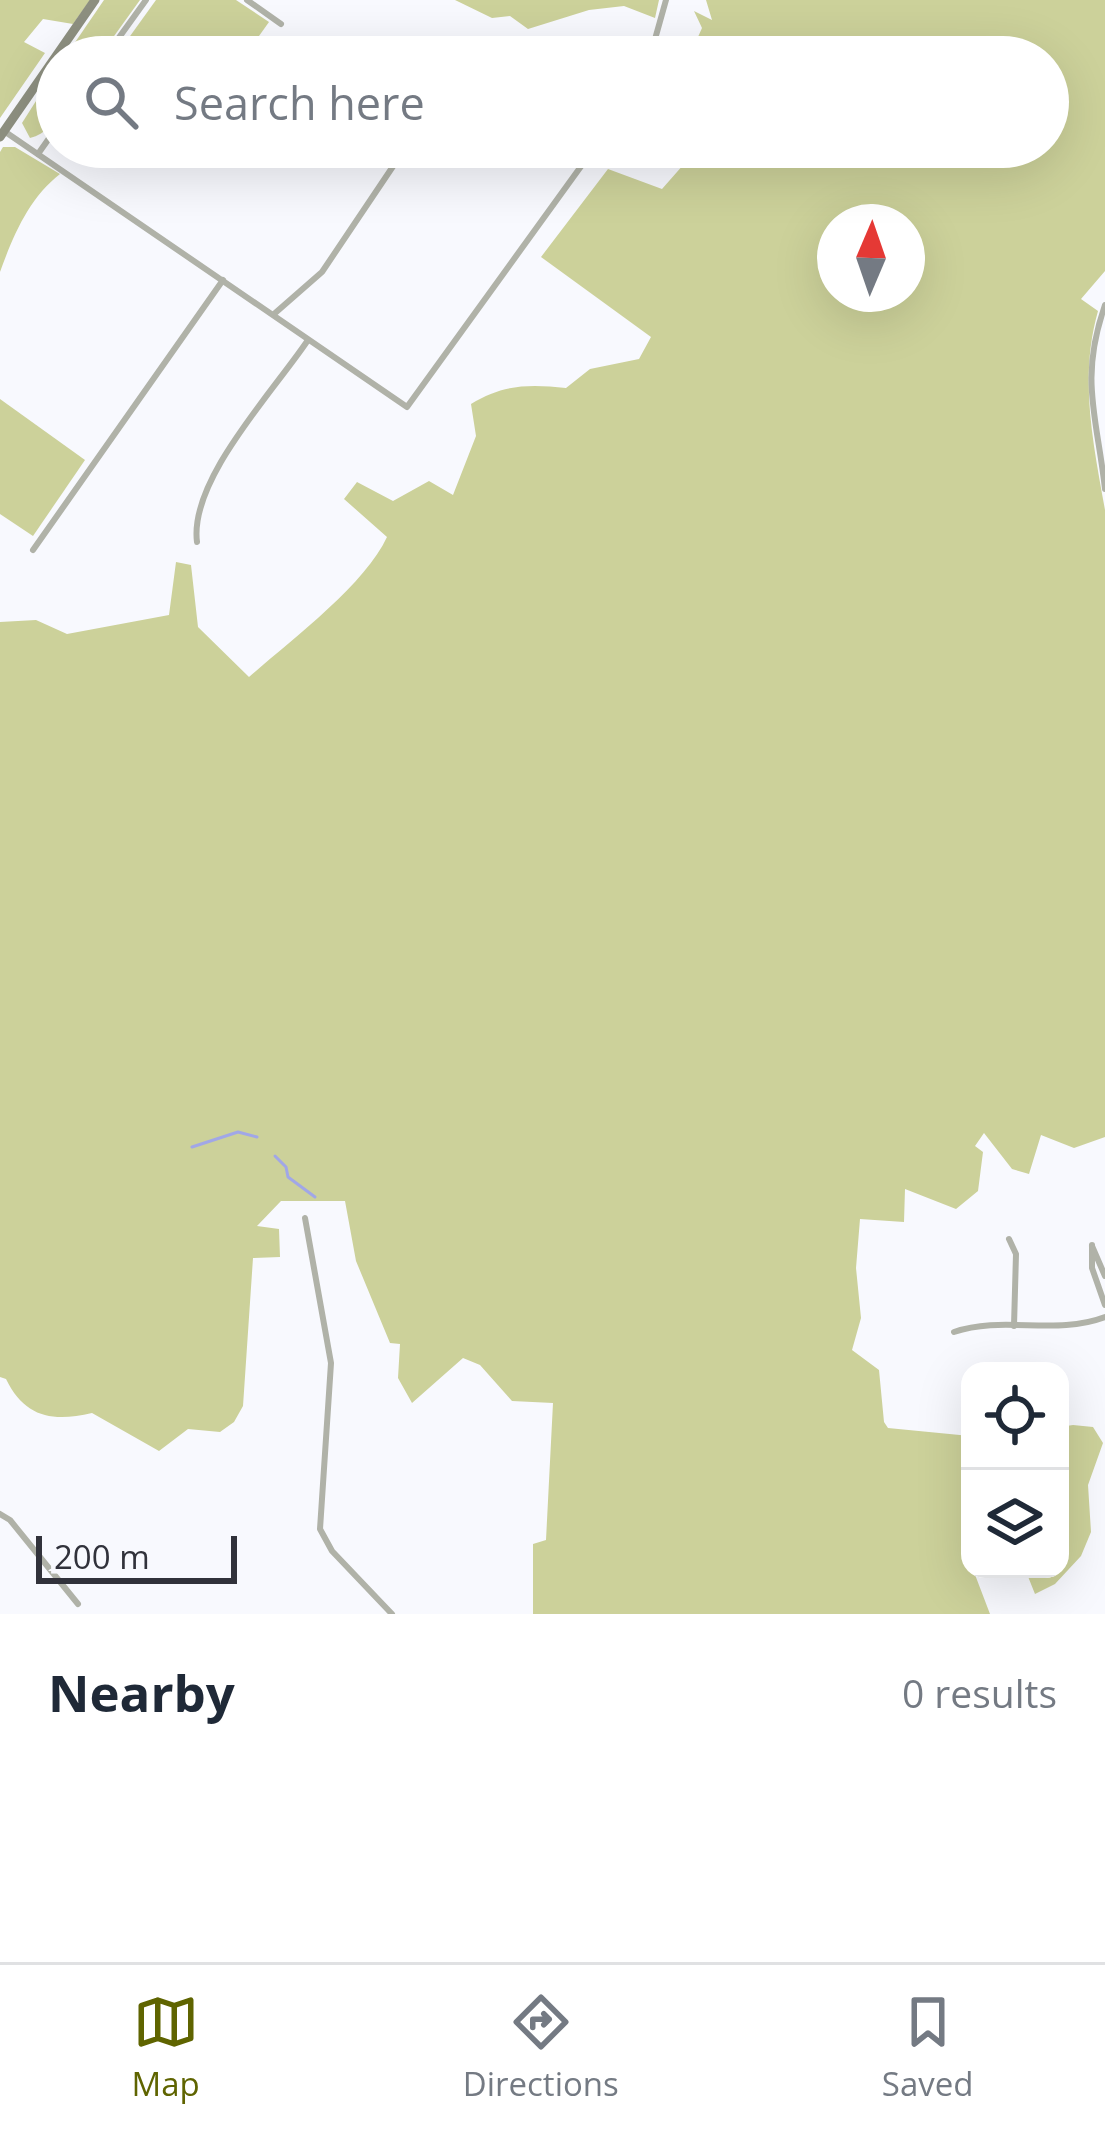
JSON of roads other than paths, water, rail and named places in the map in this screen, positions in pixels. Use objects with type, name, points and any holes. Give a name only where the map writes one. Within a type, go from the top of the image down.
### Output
[{"type":"main road","points":[[70,36],[95,0]]},
{"type":"main road","points":[[2,134],[36,85]]},
{"type":"street","points":[[121,36],[146,0]]},
{"type":"street","points":[[248,0],[281,24]]},
{"type":"street","points":[[656,36],[666,0]]},
{"type":"street","points":[[2,134],[36,153]]},
{"type":"street","points":[[59,168],[407,407],[581,168]]},
{"type":"street","points":[[274,314],[322,272],[392,168]]},
{"type":"street","points":[[33,550],[224,280]]},
{"type":"street","points":[[1105,305],[1090,358],[1089,385],[1105,489]]},
{"type":"street","points":[[197,542],[202,503],[216,473],[308,340]]},
{"type":"street","points":[[305,1218],[331,1364],[320,1529],[327,1545],[392,1614]]},
{"type":"street","points":[[1009,1239],[1016,1254],[1014,1326]]},
{"type":"street","points":[[1105,1276],[1092,1245],[1092,1268],[1105,1305]]},
{"type":"street","points":[[954,1332],[974,1325],[1075,1327],[1105,1317]]},
{"type":"street","points":[[0,1514],[10,1520],[78,1604]]},
{"type":"waterway","points":[[192,1147],[238,1132],[257,1137]]},
{"type":"waterway","points":[[275,1156],[288,1177],[315,1197]]}]
